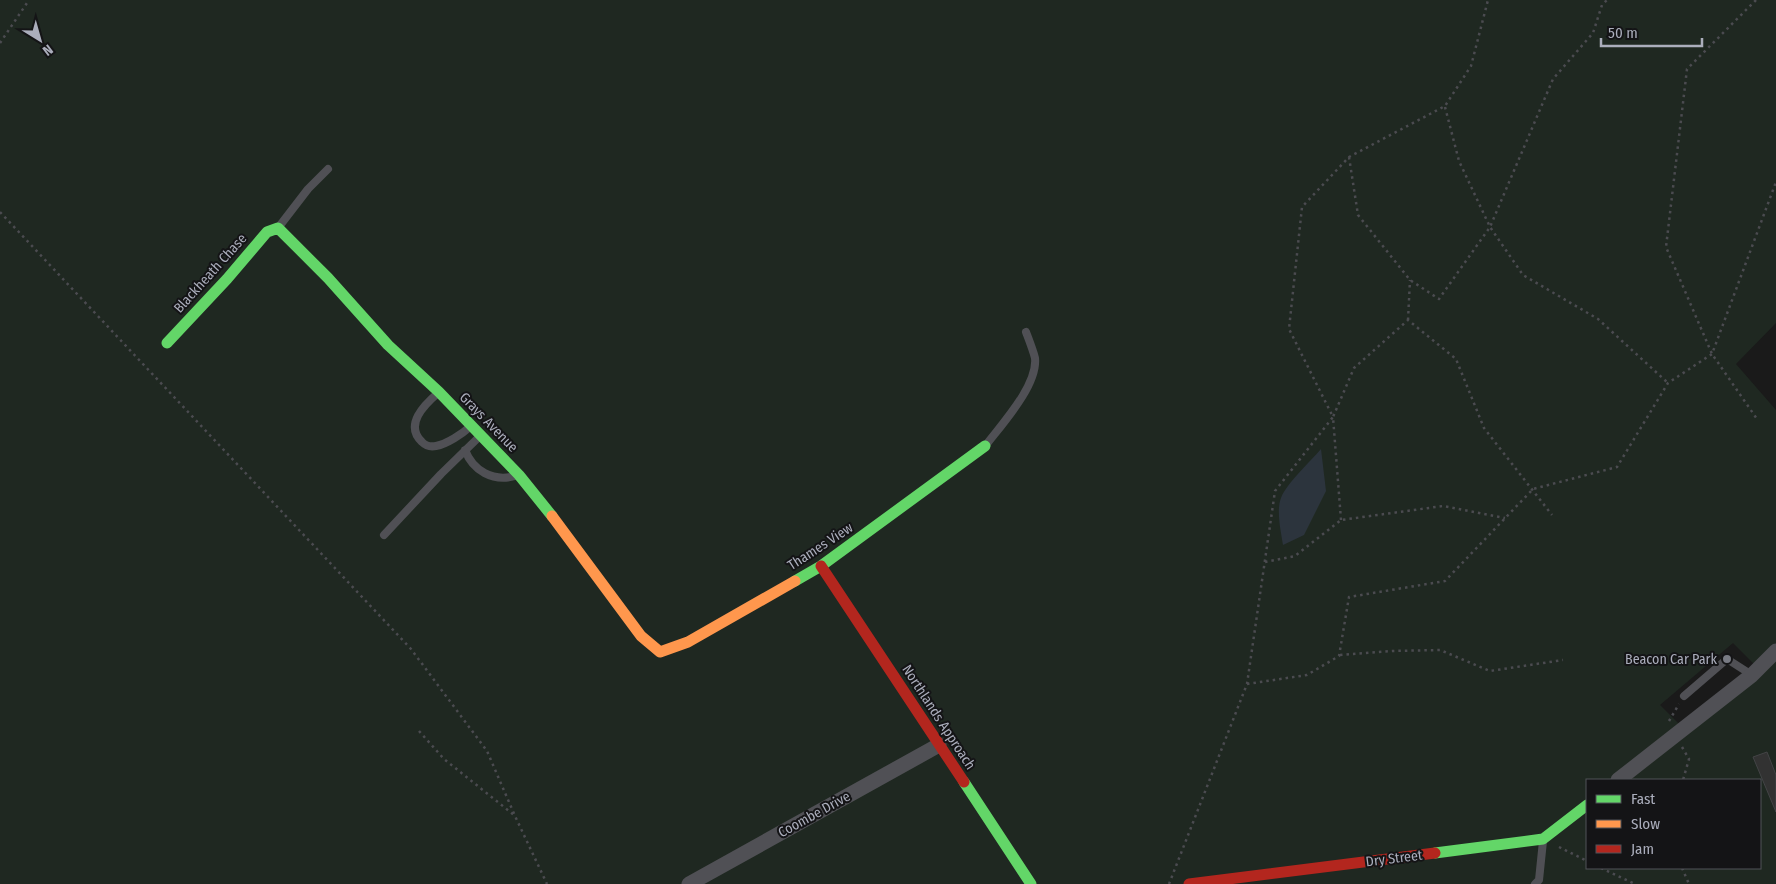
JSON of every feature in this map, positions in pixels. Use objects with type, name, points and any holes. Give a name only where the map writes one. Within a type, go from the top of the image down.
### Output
[{"type":"street","name":"Blackheath Chase","points":[[168,343],[267,232],[278,228]]},
{"type":"street","name":"Grays Avenue","points":[[278,228],[328,278],[388,345],[439,392],[519,475],[641,636],[660,652]]},
{"type":"street","name":"Thames View","points":[[660,652],[688,642],[821,566],[985,446]]},
{"type":"street","name":"Northlands Approach","points":[[821,566],[1031,884]]},
{"type":"street","points":[[1619,779],[1752,675],[1776,651]]},
{"type":"street","name":"Coombe Drive","points":[[689,884],[939,745]]},
{"type":"street","points":[[1543,839],[1586,806]]},
{"type":"street","name":"Dry Street","points":[[1189,884],[1543,839]]},
{"type":"lane","points":[[278,228],[308,189],[328,169]]},
{"type":"lane","points":[[985,446],[1024,392],[1030,380],[1034,368],[1034,358],[1026,332]]},
{"type":"lane","points":[[439,392],[415,420],[416,434],[422,442],[427,446],[435,447],[472,425]]},
{"type":"lane","points":[[384,535],[465,450],[482,435]]},
{"type":"lane","points":[[465,450],[474,466],[489,476],[508,478],[519,475]]},
{"type":"lane","points":[[1684,696],[1727,659],[1752,675]]},
{"type":"lane","points":[[1536,884],[1543,839]]},
{"type":"path","points":[[0,43],[29,0]]},
{"type":"path","points":[[1341,520],[1333,417],[1289,329],[1302,208],[1349,157],[1445,106],[1471,66],[1488,0]]},
{"type":"path","points":[[1349,157],[1358,215],[1410,280],[1439,299],[1490,227],[1553,79],[1593,33],[1602,5],[1607,0]]},
{"type":"path","points":[[1756,0],[1687,69],[1666,247],[1712,354],[1757,419]]},
{"type":"path","points":[[1445,106],[1459,161],[1490,227],[1523,275],[1598,319],[1668,383]]},
{"type":"path","points":[[1339,656],[1349,597],[1444,581],[1533,489],[1617,466],[1668,383],[1712,354],[1776,182]]},
{"type":"path","points":[[0,212],[411,649],[487,751],[515,816],[548,884]]},
{"type":"path","points":[[1169,884],[1247,684],[1275,491],[1333,417],[1354,368],[1408,320],[1410,280]]},
{"type":"path","points":[[1408,320],[1456,359],[1484,428],[1552,515]]},
{"type":"path","points":[[1265,562],[1295,556],[1341,520],[1443,506],[1505,518]]},
{"type":"path","points":[[1247,684],[1307,675],[1339,656],[1392,651],[1440,650],[1490,672],[1563,660]]},
{"type":"path","points":[[419,731],[444,759],[515,816]]},
{"type":"path","points":[[1543,839],[1586,860]]},
{"type":"path","points":[[1604,869],[1635,884]]},
{"type":"path","points":[[1682,869],[1689,884]]},
{"type":"shaded area","points":[[0,0],[1776,0],[1776,323],[1736,364],[1776,410],[1776,651],[1758,668],[1733,643],[1660,705],[1685,730],[1776,657],[1776,884],[0,884]]},
{"type":"shaded area","points":[[1321,449],[1326,491],[1304,535],[1283,545],[1279,515],[1281,498],[1293,479]]},
{"type":"building","points":[[1767,752],[1776,775],[1776,812],[1753,757]]},
{"type":"traffic: fast","points":[[167,343],[227,279],[267,232],[278,228],[328,278],[388,345],[439,392],[519,475],[552,516]]},
{"type":"traffic: fast","points":[[795,581],[821,566],[985,446]]},
{"type":"traffic: fast","points":[[964,782],[1031,884]]},
{"type":"traffic: fast","points":[[1435,853],[1543,839],[1586,806]]},
{"type":"traffic: slow","points":[[552,516],[641,636],[660,652],[688,642],[795,581]]},
{"type":"traffic: jam","points":[[821,566],[964,782]]},
{"type":"traffic: jam","points":[[1189,884],[1435,853]]},
{"type":"place","name":"Beacon Car Park","points":[[1727,659]]}]
